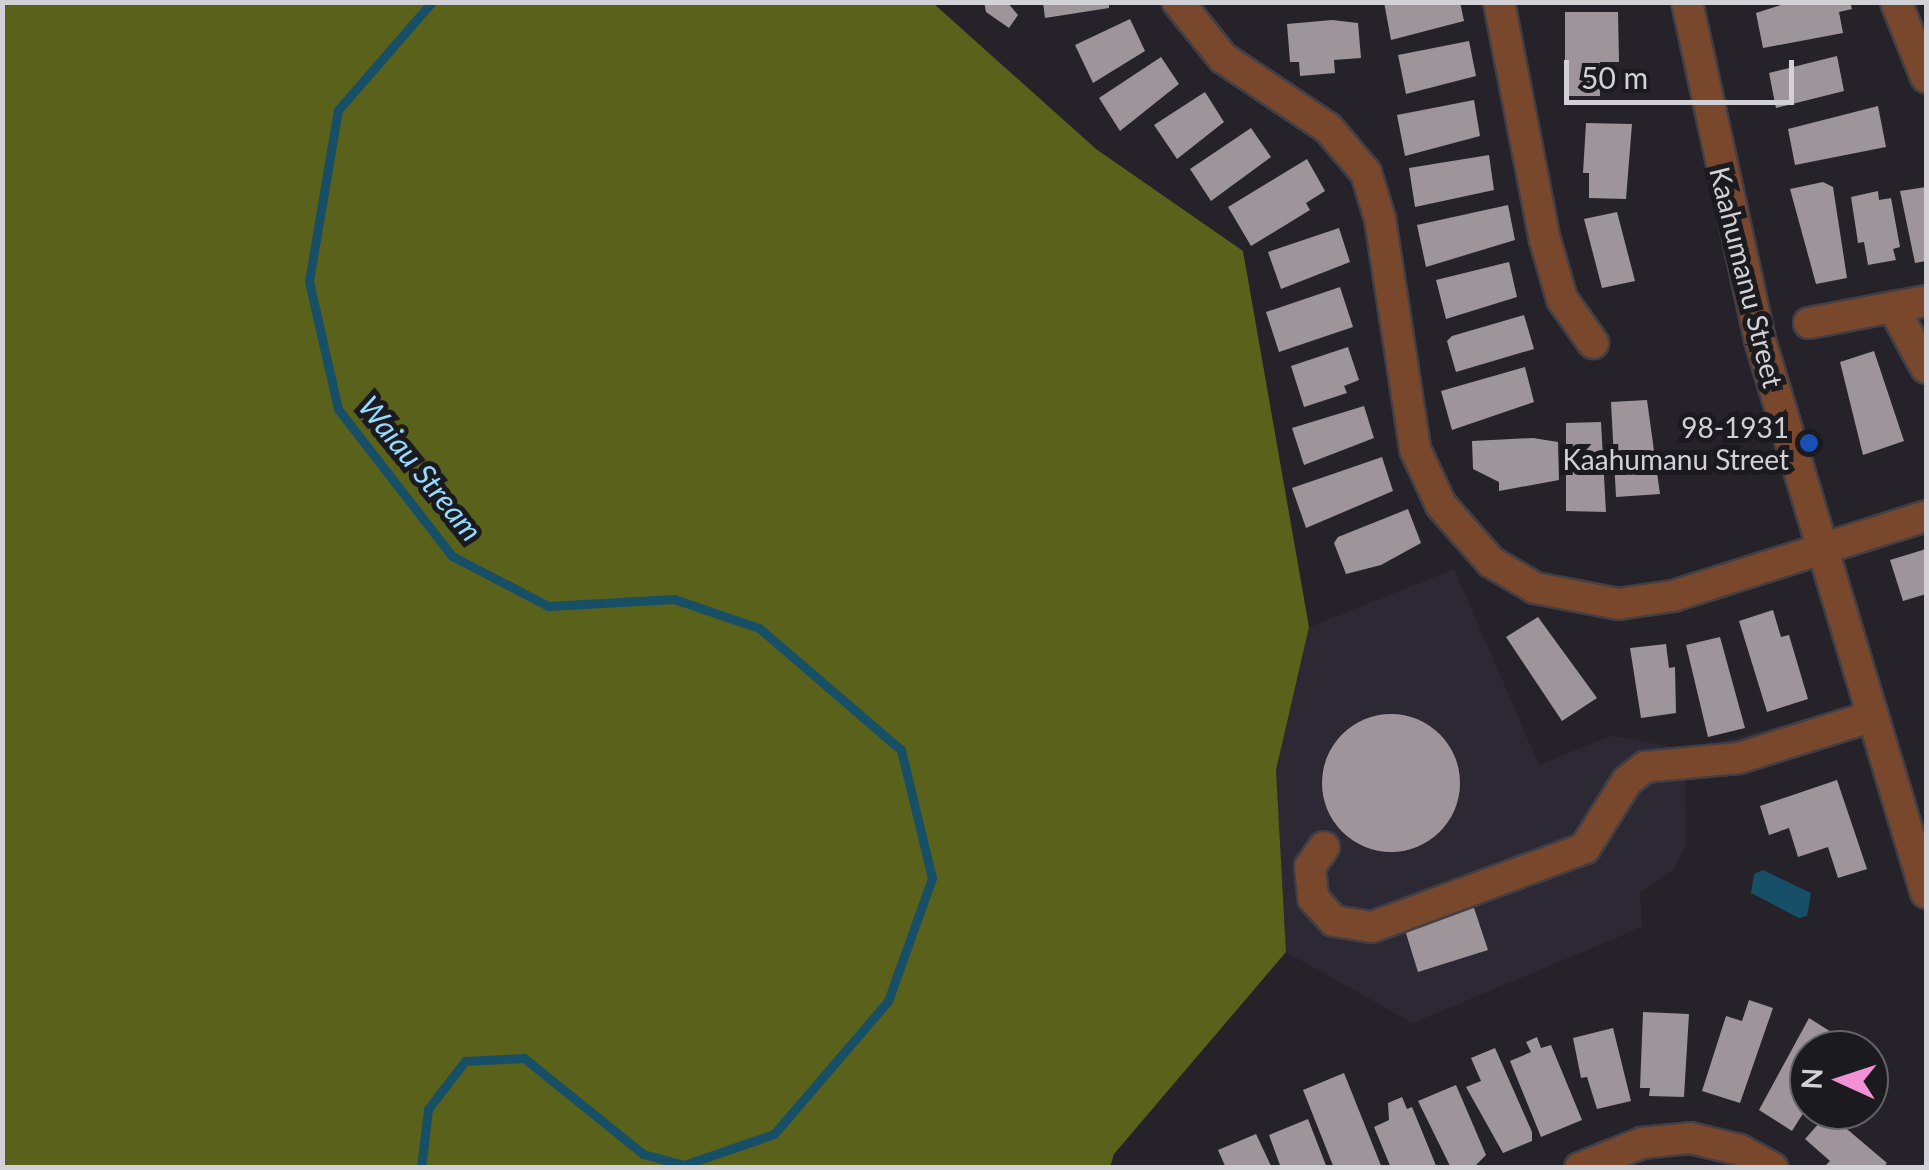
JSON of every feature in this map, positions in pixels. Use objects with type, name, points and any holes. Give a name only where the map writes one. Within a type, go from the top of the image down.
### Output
[{"type":"street","points":[[1178,2],[1223,58],[1328,128],[1366,174],[1380,219],[1415,449],[1441,505],[1491,562],[1535,588],[1618,604],[1673,596],[1926,516]]},
{"type":"street","points":[[1499,2],[1545,240],[1562,300],[1593,343]]},
{"type":"street","name":"Kaahumanu Street","points":[[1687,2],[1738,257],[1821,550],[1926,893]]},
{"type":"street","points":[[1896,2],[1926,77]]},
{"type":"street","points":[[1809,323],[1926,301]]},
{"type":"street","points":[[1893,307],[1926,368]]},
{"type":"street","points":[[1324,847],[1310,867],[1314,898],[1334,921],[1372,927],[1585,848],[1627,782],[1646,766],[1740,758],[1873,716]]},
{"type":"street","points":[[1580,1168],[1642,1142],[1690,1138],[1740,1150],[1772,1168]]},
{"type":"shaded area","points":[[1454,569],[1539,765],[1610,736],[1690,750],[1828,713],[1836,741],[1685,778],[1686,845],[1673,870],[1640,892],[1642,927],[1413,1023],[1286,952],[1276,770],[1309,627]]},
{"type":"green space","points":[[2,3],[933,3],[1096,149],[1243,251],[1309,627],[1276,770],[1286,952],[1114,1154],[1110,1167],[3,1167]]},
{"type":"water","points":[[1763,870],[1811,893],[1807,916],[1799,918],[1751,893],[1754,874]]},
{"type":"building","points":[[984,2],[1007,2],[1018,15],[1009,28],[986,12]]},
{"type":"building","points":[[1043,2],[1109,2],[1109,8],[1045,18]]},
{"type":"building","points":[[1384,2],[1460,2],[1464,21],[1391,40]]},
{"type":"building","points":[[1790,2],[1850,2],[1852,9],[1839,12],[1843,33],[1763,48],[1756,13]]},
{"type":"building","points":[[1565,12],[1618,12],[1619,62],[1600,62],[1600,96],[1565,96]]},
{"type":"building","points":[[1130,19],[1145,51],[1093,83],[1075,45]]},
{"type":"building","points":[[1332,20],[1358,23],[1361,58],[1334,60],[1335,73],[1300,76],[1299,62],[1290,62],[1287,24]]},
{"type":"building","points":[[1469,41],[1476,76],[1406,94],[1398,55]]},
{"type":"building","points":[[1837,56],[1844,91],[1776,108],[1769,73]]},
{"type":"building","points":[[1161,57],[1179,84],[1120,131],[1099,98]]},
{"type":"building","points":[[1205,92],[1224,122],[1177,159],[1154,125]]},
{"type":"building","points":[[1474,100],[1480,136],[1405,156],[1397,115]]},
{"type":"building","points":[[1878,106],[1886,147],[1795,165],[1788,129]]},
{"type":"building","points":[[1586,123],[1632,124],[1626,199],[1589,198],[1589,173],[1583,173]]},
{"type":"building","points":[[1251,128],[1271,157],[1211,201],[1190,169]]},
{"type":"building","points":[[1489,155],[1494,190],[1415,207],[1409,168]]},
{"type":"building","points":[[1307,159],[1325,191],[1306,203],[1310,210],[1251,246],[1228,207]]},
{"type":"building","points":[[1823,182],[1833,187],[1847,278],[1816,284],[1790,189]]},
{"type":"building","points":[[1926,187],[1926,261],[1915,263],[1900,191]]},
{"type":"building","points":[[1878,191],[1879,200],[1891,198],[1900,247],[1893,249],[1896,260],[1868,265],[1864,242],[1858,243],[1851,197]]},
{"type":"building","points":[[1508,205],[1515,240],[1426,267],[1417,225]]},
{"type":"building","points":[[1617,212],[1635,281],[1602,288],[1584,219]]},
{"type":"building","points":[[1339,228],[1350,262],[1281,289],[1268,252]]},
{"type":"building","points":[[1509,262],[1517,297],[1446,319],[1436,280]]},
{"type":"building","points":[[1340,287],[1353,327],[1279,352],[1266,312]]},
{"type":"building","points":[[1524,315],[1534,349],[1456,372],[1447,341],[1452,336]]},
{"type":"building","points":[[1348,347],[1359,380],[1344,386],[1347,393],[1304,407],[1291,366]]},
{"type":"building","points":[[1874,351],[1904,441],[1863,455],[1840,362]]},
{"type":"building","points":[[1525,367],[1534,402],[1452,430],[1441,391]]},
{"type":"building","points":[[1647,400],[1660,494],[1616,497],[1611,402]]},
{"type":"building","points":[[1364,406],[1374,438],[1304,465],[1292,428]]},
{"type":"building","points":[[1601,422],[1606,512],[1566,511],[1566,423]]},
{"type":"building","points":[[1533,438],[1558,442],[1559,480],[1499,491],[1499,482],[1473,469],[1472,441]]},
{"type":"building","points":[[1382,457],[1393,491],[1306,528],[1292,488]]},
{"type":"building","points":[[1408,509],[1421,543],[1381,565],[1346,574],[1334,543],[1338,537]]},
{"type":"building","points":[[1926,549],[1926,594],[1903,601],[1890,560]]},
{"type":"building","points":[[1773,610],[1781,637],[1789,635],[1808,699],[1767,712],[1739,621]]},
{"type":"building","points":[[1538,617],[1597,698],[1562,721],[1506,637]]},
{"type":"building","points":[[1720,637],[1745,728],[1708,737],[1686,645]]},
{"type":"building","points":[[1666,644],[1669,668],[1675,667],[1676,713],[1641,718],[1630,648]]},
{"type":"building","points":[[1391,714],[1417,719],[1440,734],[1455,757],[1460,783],[1455,809],[1440,832],[1417,847],[1391,852],[1365,847],[1342,832],[1327,809],[1322,783],[1327,757],[1342,734],[1365,719]]},
{"type":"building","points":[[1837,780],[1867,869],[1838,878],[1828,847],[1798,857],[1789,828],[1769,835],[1760,806]]},
{"type":"building","points":[[1473,905],[1488,950],[1418,972],[1404,927]]},
{"type":"building","points":[[1749,1000],[1773,1008],[1740,1103],[1702,1091],[1726,1016],[1742,1021]]},
{"type":"building","points":[[1643,1012],[1689,1014],[1684,1097],[1649,1096],[1650,1088],[1640,1088]]},
{"type":"building","points":[[1809,1018],[1828,1030],[1802,1030]]},
{"type":"building","points":[[1613,1028],[1631,1101],[1597,1109],[1587,1077],[1581,1078],[1573,1038]]},
{"type":"building","points":[[1537,1037],[1541,1048],[1551,1045],[1582,1120],[1541,1137],[1510,1061],[1531,1052],[1526,1042]]},
{"type":"building","points":[[1495,1048],[1532,1132],[1532,1141],[1503,1153],[1466,1087],[1481,1081],[1471,1058]]},
{"type":"building","points":[[1789,1055],[1789,1129],[1759,1110]]},
{"type":"building","points":[[1344,1073],[1382,1168],[1334,1168],[1303,1090]]},
{"type":"building","points":[[1456,1085],[1486,1155],[1473,1168],[1451,1168],[1418,1101]]},
{"type":"building","points":[[1402,1097],[1407,1109],[1412,1107],[1437,1168],[1391,1168],[1374,1127],[1389,1120],[1388,1103]]},
{"type":"building","points":[[1308,1119],[1327,1168],[1281,1168],[1269,1135]]},
{"type":"building","points":[[1813,1130],[1848,1130],[1887,1163],[1883,1168],[1825,1166],[1830,1161],[1805,1139]]},
{"type":"building","points":[[1256,1134],[1272,1168],[1226,1168],[1218,1150]]},
{"type":"waterway","name":"Waiau Stream","points":[[421,1168],[428,1109],[465,1061],[524,1058],[643,1154],[684,1165],[774,1134],[888,1001],[932,878],[901,750],[759,628],[674,599],[548,606],[452,556],[338,409],[309,281],[338,110],[432,2]]},
{"type":"place","name":"98-1931 Kaahumanu Street","points":[[1809,443]]}]
